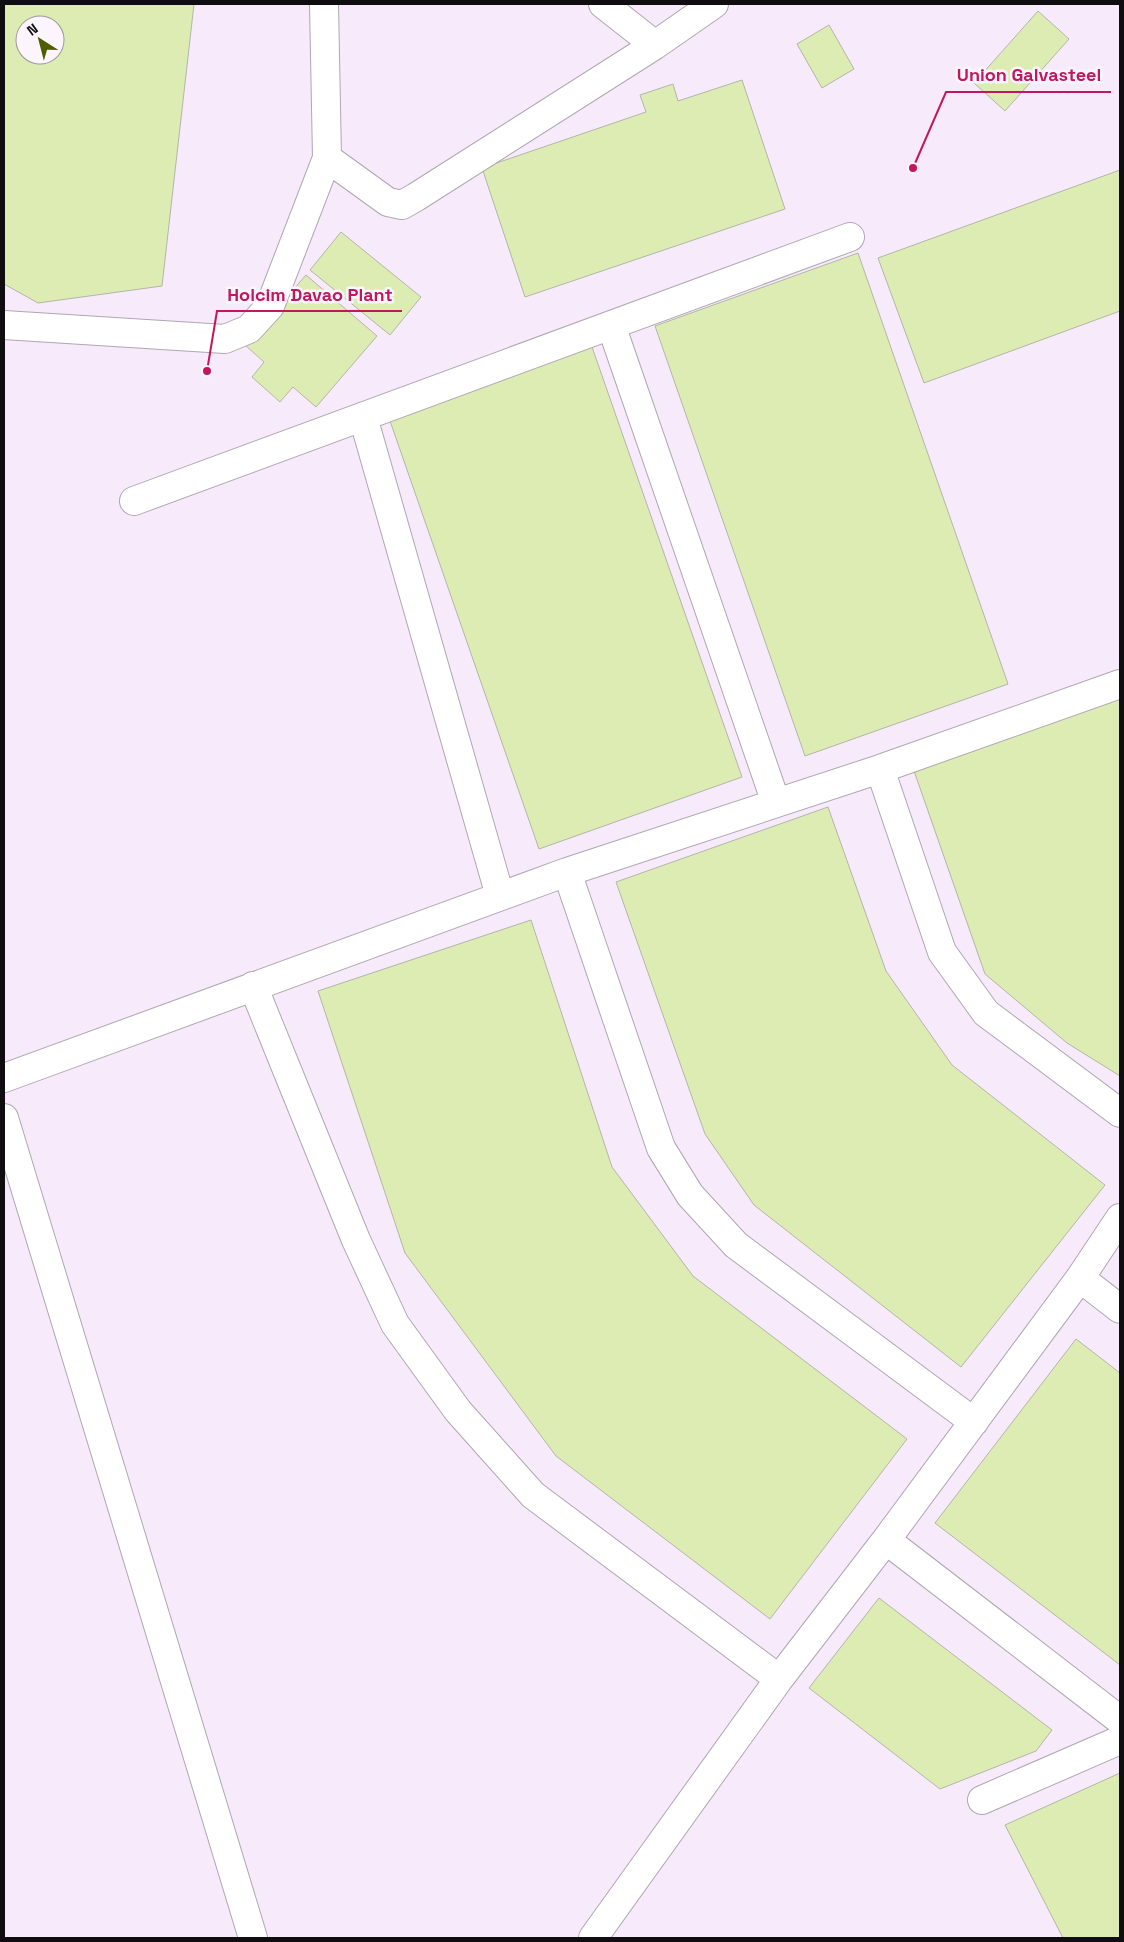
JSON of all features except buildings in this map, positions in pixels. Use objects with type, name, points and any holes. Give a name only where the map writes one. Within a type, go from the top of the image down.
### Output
[{"type":"lane","points":[[4,325],[225,339],[249,329],[270,306],[328,158],[324,4]]},
{"type":"lane","points":[[603,4],[655,45]]},
{"type":"lane","points":[[328,158],[388,202],[402,205],[655,45],[714,4]]},
{"type":"lane","points":[[134,501],[850,237]]},
{"type":"lane","points":[[611,325],[776,803]]},
{"type":"lane","points":[[363,417],[500,896]]},
{"type":"lane","points":[[4,1078],[567,872],[880,769],[1120,684]]},
{"type":"lane","points":[[880,769],[942,952],[986,1013],[1120,1113]]},
{"type":"lane","points":[[567,872],[661,1148],[690,1195],[736,1245],[974,1422]]},
{"type":"lane","points":[[253,986],[356,1240],[395,1324],[458,1411],[533,1496],[779,1679]]},
{"type":"lane","points":[[4,1118],[253,1938]]},
{"type":"lane","points":[[593,1938],[779,1679],[886,1540],[1080,1278],[1120,1218]]},
{"type":"lane","points":[[1080,1278],[1120,1309]]},
{"type":"lane","points":[[886,1540],[1120,1720]]},
{"type":"lane","points":[[982,1800],[1120,1740]]},
{"type":"shaded area","points":[[4,4],[1120,4],[1120,1938],[4,1938]]},
{"type":"place","name":"Union Galvasteel","points":[[913,168]]},
{"type":"place","name":"Holcim Davao Plant","points":[[207,371]]}]
